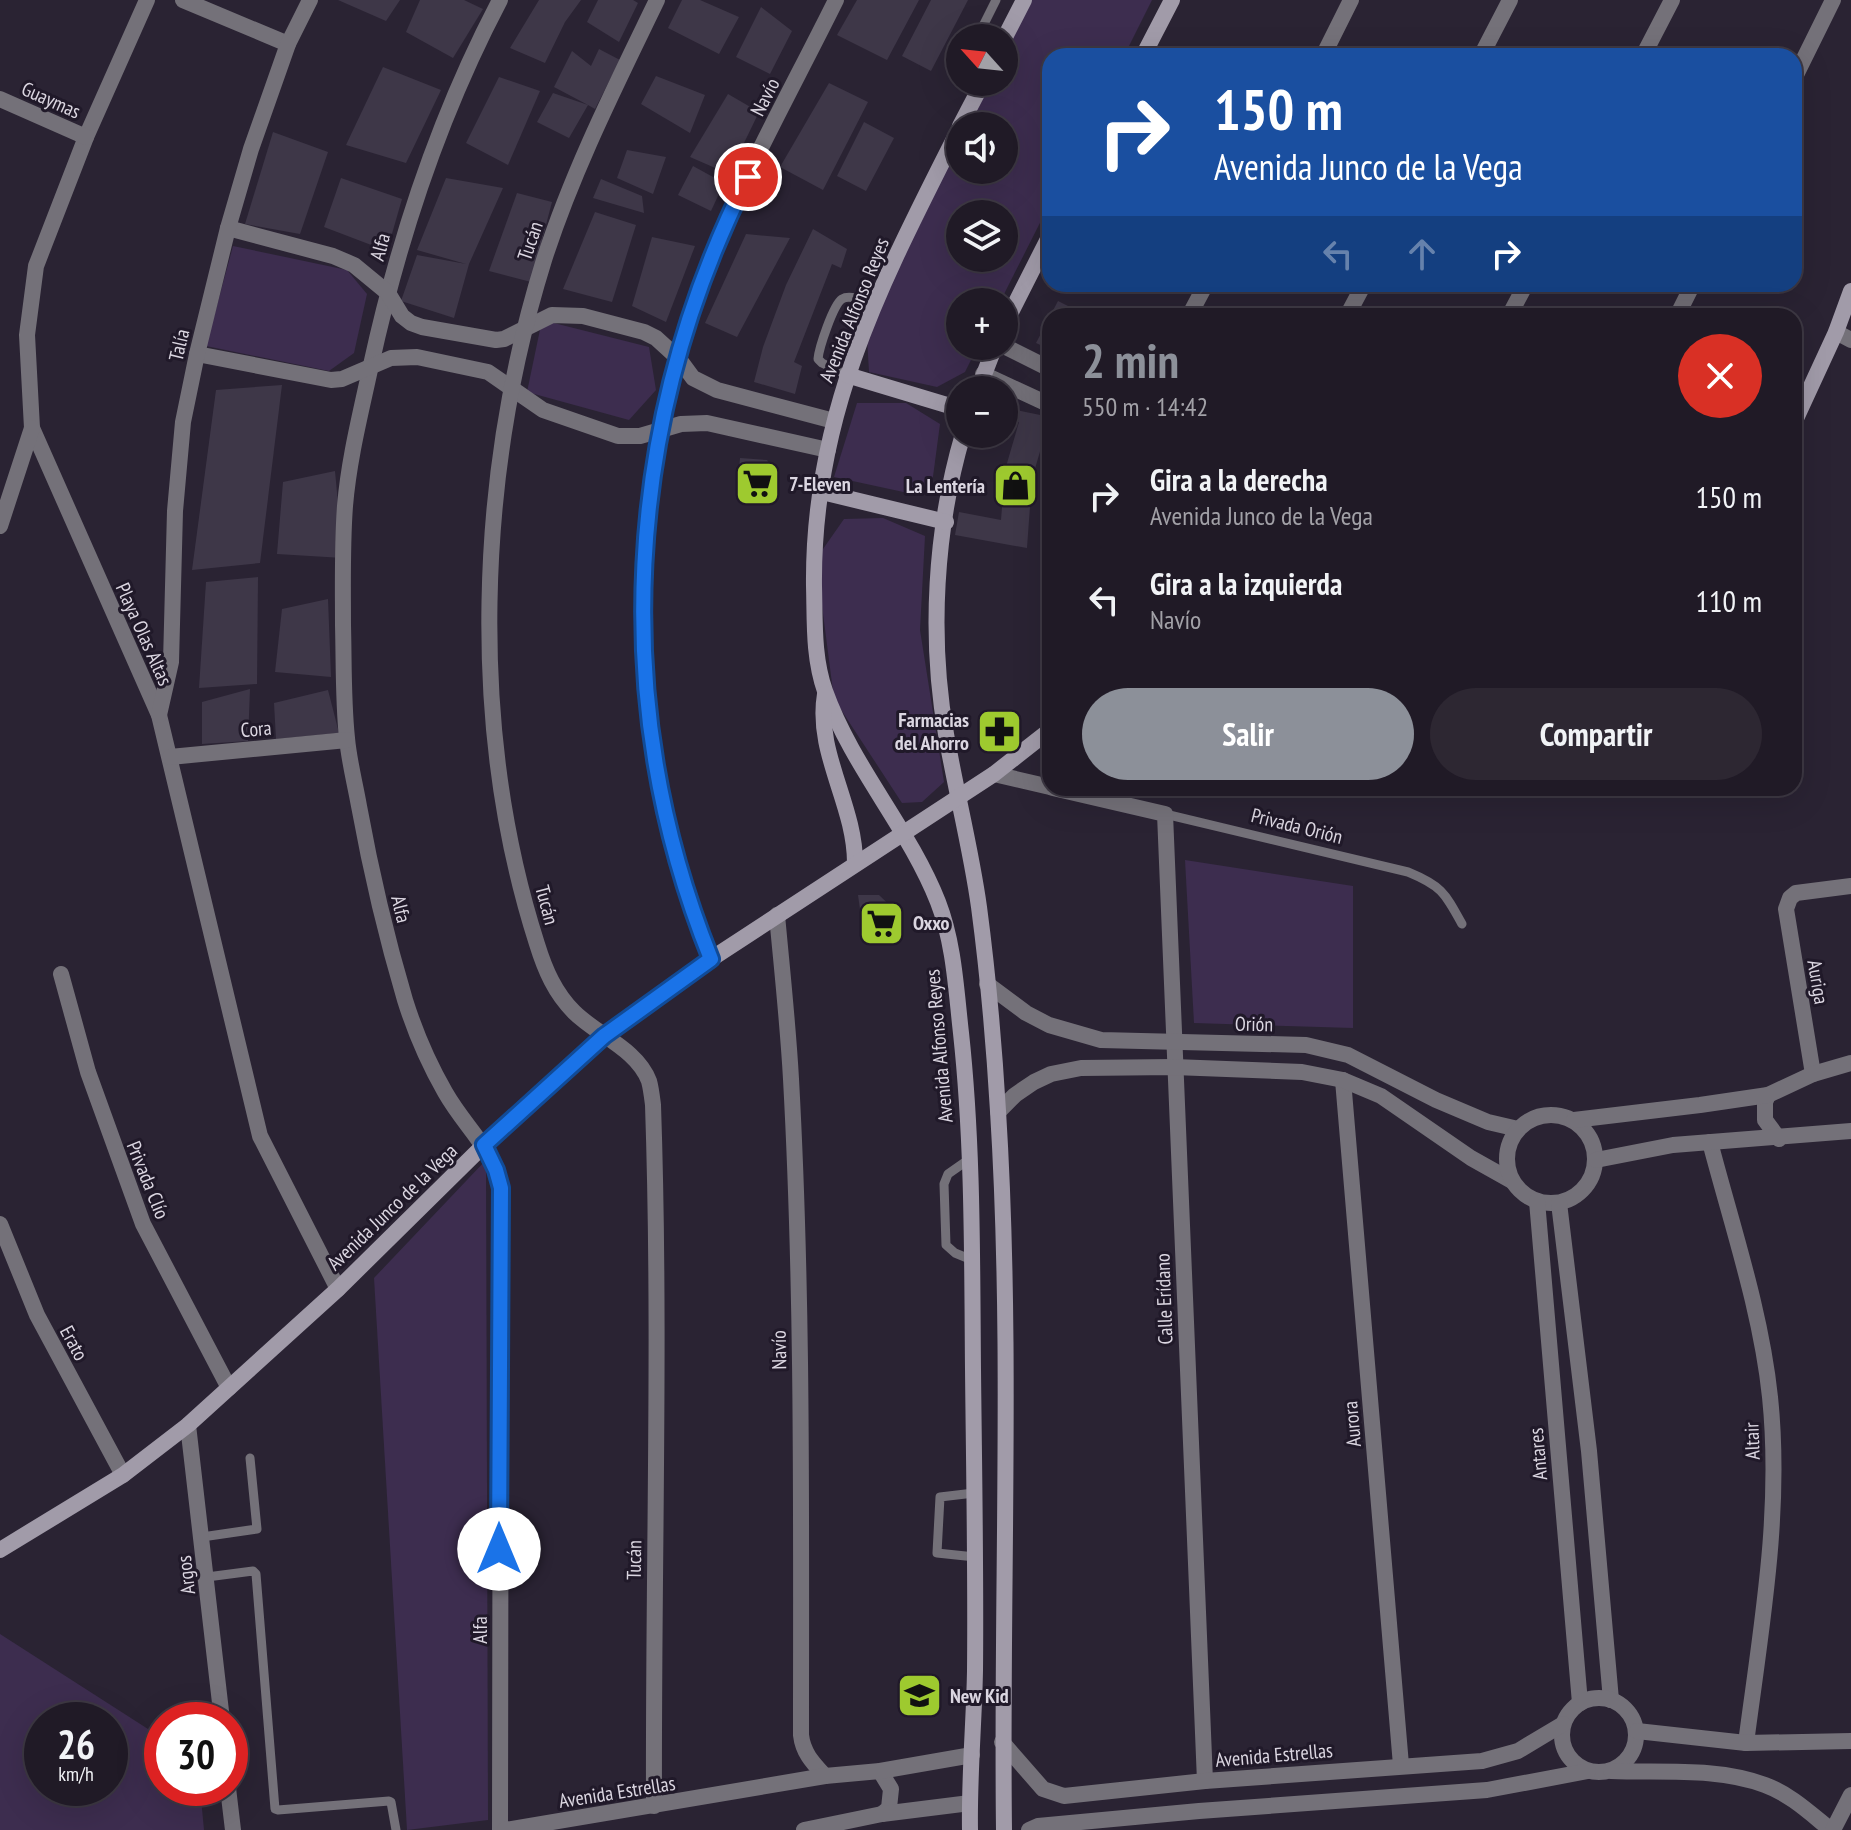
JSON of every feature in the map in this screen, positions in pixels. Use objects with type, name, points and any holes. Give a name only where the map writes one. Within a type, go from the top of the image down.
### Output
[{"type":"main road","points":[[1012,24],[1024,0]]},
{"type":"main road","points":[[1147,48],[1172,0]]},
{"type":"main road","name":"Avenida Alfonso Reyes","points":[[946,155],[873,304],[847,375],[834,421],[822,492],[814,570],[814,610],[816,647],[826,692],[839,723],[928,879],[947,928],[962,1046],[972,1260],[975,1557],[970,1830]]},
{"type":"main road","points":[[1018,298],[1042,251]]},
{"type":"main road","points":[[1802,409],[1844,336],[1851,291]]},
{"type":"main road","points":[[847,375],[946,405]]},
{"type":"main road","points":[[960,448],[938,581],[938,662],[945,732],[979,908],[998,1112],[1003,1255],[1004,1830]]},
{"type":"main road","points":[[822,492],[946,522]]},
{"type":"main road","points":[[826,692],[823,728],[853,828],[855,863]]},
{"type":"main road","name":"Avenida Junco de la Vega","points":[[0,1550],[123,1475],[188,1425],[338,1289],[484,1145],[604,1036],[711,959],[994,774],[1042,736]]},
{"type":"street","name":"Playa Olas Altas","points":[[147,0],[86,137],[36,266],[27,335],[32,428],[159,715],[260,1136],[338,1289]]},
{"type":"street","points":[[183,0],[288,44]]},
{"type":"street","name":"Talía","points":[[159,715],[171,662],[175,511],[183,422],[197,354],[251,149],[288,44],[310,0]]},
{"type":"street","name":"Alfa","points":[[500,0],[449,106],[427,163],[388,293],[353,444],[345,506],[343,683],[347,740],[377,899],[407,1005],[426,1056],[445,1093],[484,1145],[501,1188],[502,1830]]},
{"type":"street","name":"Tucán","points":[[654,1806],[657,1325],[653,1105],[648,1080],[637,1062],[576,1014],[560,997],[549,976],[521,884],[500,768],[491,665],[490,590],[498,473],[525,329],[545,259],[578,167],[657,0]]},
{"type":"street","name":"Navío","points":[[711,959],[692,913],[666,820],[656,773],[645,677],[645,534],[658,432],[699,292],[735,203],[836,0]]},
{"type":"street","points":[[1327,48],[1351,0]]},
{"type":"street","points":[[1485,48],[1510,0]]},
{"type":"street","points":[[1647,48],[1672,0]]},
{"type":"street","points":[[1802,63],[1833,0]]},
{"type":"street","name":"Guaymas","points":[[0,99],[86,137]]},
{"type":"street","points":[[228,228],[333,256],[354,265],[388,293],[402,316],[422,327],[496,340],[552,315],[583,316],[656,338],[679,359],[693,378],[717,390],[834,421]]},
{"type":"street","points":[[1018,353],[1042,365]]},
{"type":"street","points":[[197,354],[331,380],[342,379],[391,358],[417,357],[480,369],[543,410],[618,436],[658,432],[681,424],[707,423],[828,450]]},
{"type":"street","points":[[1018,394],[1042,402]]},
{"type":"street","points":[[0,526],[32,428]]},
{"type":"street","name":"Cora","points":[[170,757],[347,740]]},
{"type":"street","name":"Privada Orión","points":[[994,774],[1042,786]]},
{"type":"street","name":"Privada Orión","points":[[1087,796],[1165,814]]},
{"type":"street","name":"Calle Erídano","points":[[1165,814],[1205,1781]]},
{"type":"street","name":"Auriga","points":[[1813,1074],[1786,917],[1790,898],[1796,893],[1851,886]]},
{"type":"street","name":"Navío","points":[[777,915],[791,1076],[797,1225],[801,1735],[802,1747],[825,1776]]},
{"type":"street","name":"Privada Clío","points":[[61,974],[88,1072],[143,1224],[229,1388]]},
{"type":"street","name":"Orión","points":[[987,984],[1026,1013],[1074,1034],[1101,1040],[1306,1045],[1348,1055],[1436,1100],[1488,1122],[1518,1129]]},
{"type":"street","points":[[1512,1181],[1507,1163],[1509,1145],[1518,1129],[1535,1117],[1554,1114],[1574,1120],[1768,1095],[1813,1074],[1851,1063]]},
{"type":"street","points":[[998,1112],[1015,1095],[1051,1074],[1081,1068],[1174,1067],[1302,1072],[1343,1080],[1381,1096],[1471,1158],[1512,1181],[1523,1193],[1537,1201],[1559,1203],[1578,1195],[1591,1179],[1596,1160],[1590,1137],[1574,1120]]},
{"type":"street","name":"Aurora","points":[[1343,1080],[1401,1765]]},
{"type":"street","points":[[1768,1095],[1765,1120],[1779,1139]]},
{"type":"street","points":[[1596,1160],[1673,1145],[1851,1131]]},
{"type":"street","name":"Altair","points":[[1710,1142],[1760,1334],[1770,1397],[1773,1514],[1769,1577],[1746,1743]]},
{"type":"street","name":"Antares","points":[[1537,1201],[1580,1703]]},
{"type":"street","points":[[1559,1203],[1589,1451],[1611,1700]]},
{"type":"street","name":"Erato","points":[[0,1224],[6,1258],[123,1475]]},
{"type":"street","name":"Argos","points":[[188,1425],[220,1702]]},
{"type":"street","points":[[1588,1771],[1572,1761],[1563,1744],[1563,1724],[1580,1703],[1595,1698],[1611,1700],[1629,1712],[1637,1731],[1635,1748],[1625,1762],[1611,1771]]},
{"type":"street","name":"Avenida Estrellas","points":[[1002,1742],[1043,1789],[1064,1796],[1205,1781],[1499,1758],[1532,1744],[1563,1724]]},
{"type":"street","points":[[1637,1731],[1746,1743],[1851,1741]]},
{"type":"street","name":"Avenida Estrellas","points":[[502,1830],[825,1776],[880,1771],[972,1755]]},
{"type":"street","points":[[880,1771],[891,1789],[889,1808],[882,1814]]},
{"type":"street","points":[[1029,1830],[1038,1826],[1199,1811],[1487,1790],[1588,1771],[1712,1774],[1745,1779],[1767,1785],[1794,1800],[1832,1830],[1851,1795]]},
{"type":"street","points":[[804,1830],[882,1814],[970,1803]]},
{"type":"street","points":[[230,1806],[233,1830]]},
{"type":"lane","points":[[984,24],[996,0]]},
{"type":"lane","points":[[847,375],[818,359],[836,306],[843,298],[850,297],[873,304]]},
{"type":"lane","name":"Privada Orión","points":[[1165,814],[1408,872],[1428,880],[1443,891],[1462,924]]},
{"type":"lane","points":[[968,1160],[948,1174],[944,1199],[946,1245],[955,1253],[972,1260]]},
{"type":"lane","points":[[202,1537],[257,1529],[250,1458]]},
{"type":"lane","points":[[974,1493],[940,1497],[937,1553],[975,1557]]},
{"type":"lane","points":[[207,1577],[253,1571],[256,1574],[275,1809],[389,1801],[396,1830]]},
{"type":"shaded area","points":[[1031,0],[1152,0],[1128,48],[1042,48],[1042,219],[1018,266],[1018,200],[946,200],[946,272],[1015,272],[1007,288],[946,288],[946,360],[971,360],[965,372],[946,376],[946,382],[937,387],[869,372],[866,321],[946,165],[946,184],[1018,184],[1018,112],[973,112],[982,96],[1018,96],[1018,25]]},
{"type":"shaded area","points":[[233,246],[347,270],[367,294],[354,353],[329,371],[206,346]]},
{"type":"shaded area","points":[[542,320],[649,347],[656,390],[629,420],[527,392]]},
{"type":"shaded area","points":[[857,403],[906,403],[940,424],[932,484],[908,493],[834,477]]},
{"type":"shaded area","points":[[883,518],[925,536],[920,630],[944,782],[922,802],[902,803],[834,699],[816,559],[844,519]]},
{"type":"shaded area","points":[[1185,860],[1353,886],[1353,1028],[1194,1023]]},
{"type":"shaded area","points":[[486,1160],[488,1820],[407,1830],[374,1278]]},
{"type":"shaded area","points":[[0,1634],[106,1702],[24,1702],[24,1806],[128,1806],[128,1716],[144,1726],[144,1806],[202,1806],[204,1830],[0,1830]]},
{"type":"building","points":[[338,0],[400,0],[386,21]]},
{"type":"building","points":[[420,0],[464,0],[483,9],[453,58],[406,32]]},
{"type":"building","points":[[539,0],[581,0],[565,22],[545,63],[510,48]]},
{"type":"building","points":[[598,0],[633,0],[638,3],[619,42],[587,22]]},
{"type":"building","points":[[682,0],[700,0],[739,17],[719,54],[668,28]]},
{"type":"building","points":[[857,0],[919,0],[887,60],[837,35]]},
{"type":"building","points":[[931,0],[968,0],[955,24],[946,24],[946,42],[931,71],[902,56]]},
{"type":"building","points":[[761,7],[792,31],[770,74],[736,57]]},
{"type":"building","points":[[599,49],[620,60],[595,109],[554,87],[572,51],[591,66]]},
{"type":"building","points":[[383,67],[441,90],[406,163],[346,145]]},
{"type":"building","points":[[656,76],[705,95],[690,133],[641,104]]},
{"type":"building","points":[[499,77],[540,91],[508,165],[466,143]]},
{"type":"building","points":[[829,83],[868,102],[823,190],[780,167]]},
{"type":"building","points":[[553,93],[588,105],[569,138],[537,122]]},
{"type":"building","points":[[728,94],[759,112],[729,174],[690,157]]},
{"type":"building","points":[[864,122],[894,138],[866,191],[837,176]]},
{"type":"building","points":[[273,132],[328,152],[300,234],[245,224]]},
{"type":"building","points":[[627,150],[666,157],[653,194],[617,178]]},
{"type":"building","points":[[693,166],[724,183],[711,211],[678,195]]},
{"type":"building","points":[[341,178],[402,199],[387,251],[324,227]]},
{"type":"building","points":[[446,178],[503,188],[469,264],[454,318],[401,301],[417,255],[466,264],[417,250]]},
{"type":"building","points":[[601,179],[642,196],[644,213],[593,198]]},
{"type":"building","points":[[517,193],[552,202],[531,282],[489,271]]},
{"type":"building","points":[[595,212],[636,225],[612,302],[563,289]]},
{"type":"building","points":[[813,229],[847,249],[841,268],[832,264],[794,362],[802,366],[795,394],[754,382],[763,347],[786,285]]},
{"type":"building","points":[[746,234],[790,238],[737,337],[705,323]]},
{"type":"building","points":[[652,237],[695,246],[666,322],[632,306]]},
{"type":"building","points":[[1058,301],[1072,308],[1054,308]]},
{"type":"building","points":[[1042,331],[1042,346],[1036,343]]},
{"type":"building","points":[[282,385],[260,563],[192,570],[216,390]]},
{"type":"building","points":[[1018,410],[1042,415],[1042,445],[1032,479],[1027,548],[955,535],[959,512],[1001,520],[1005,470],[1011,448],[1018,448]]},
{"type":"building","name":"7-Eleven","points":[[740,458],[767,460],[778,475],[776,495],[737,492]]},
{"type":"building","points":[[335,471],[343,558],[277,554],[283,482]]},
{"type":"building","points":[[258,577],[257,684],[199,688],[206,582]]},
{"type":"building","points":[[328,599],[331,677],[275,672],[282,609]]},
{"type":"building","points":[[250,689],[248,741],[202,744],[202,702]]},
{"type":"building","points":[[328,690],[339,733],[276,739],[274,703]]},
{"type":"building","name":"Oxxo","points":[[858,895],[879,895],[900,915],[903,932],[864,938]]},
{"type":"place","name":"7-Eleven","points":[[758,484]]},
{"type":"place","name":"La Lentería","points":[[1016,486]]},
{"type":"place","name":"Farmacias del Ahorro","points":[[1000,732]]},
{"type":"place","name":"Oxxo","points":[[882,923]]},
{"type":"place","name":"New Kid","points":[[919,1696]]},
{"type":"route","points":[[499,1549],[501,1188],[492,1158],[484,1145],[604,1036],[711,959],[678,867],[656,773],[645,677],[645,534],[658,432],[673,378],[712,257],[748,177]]}]
